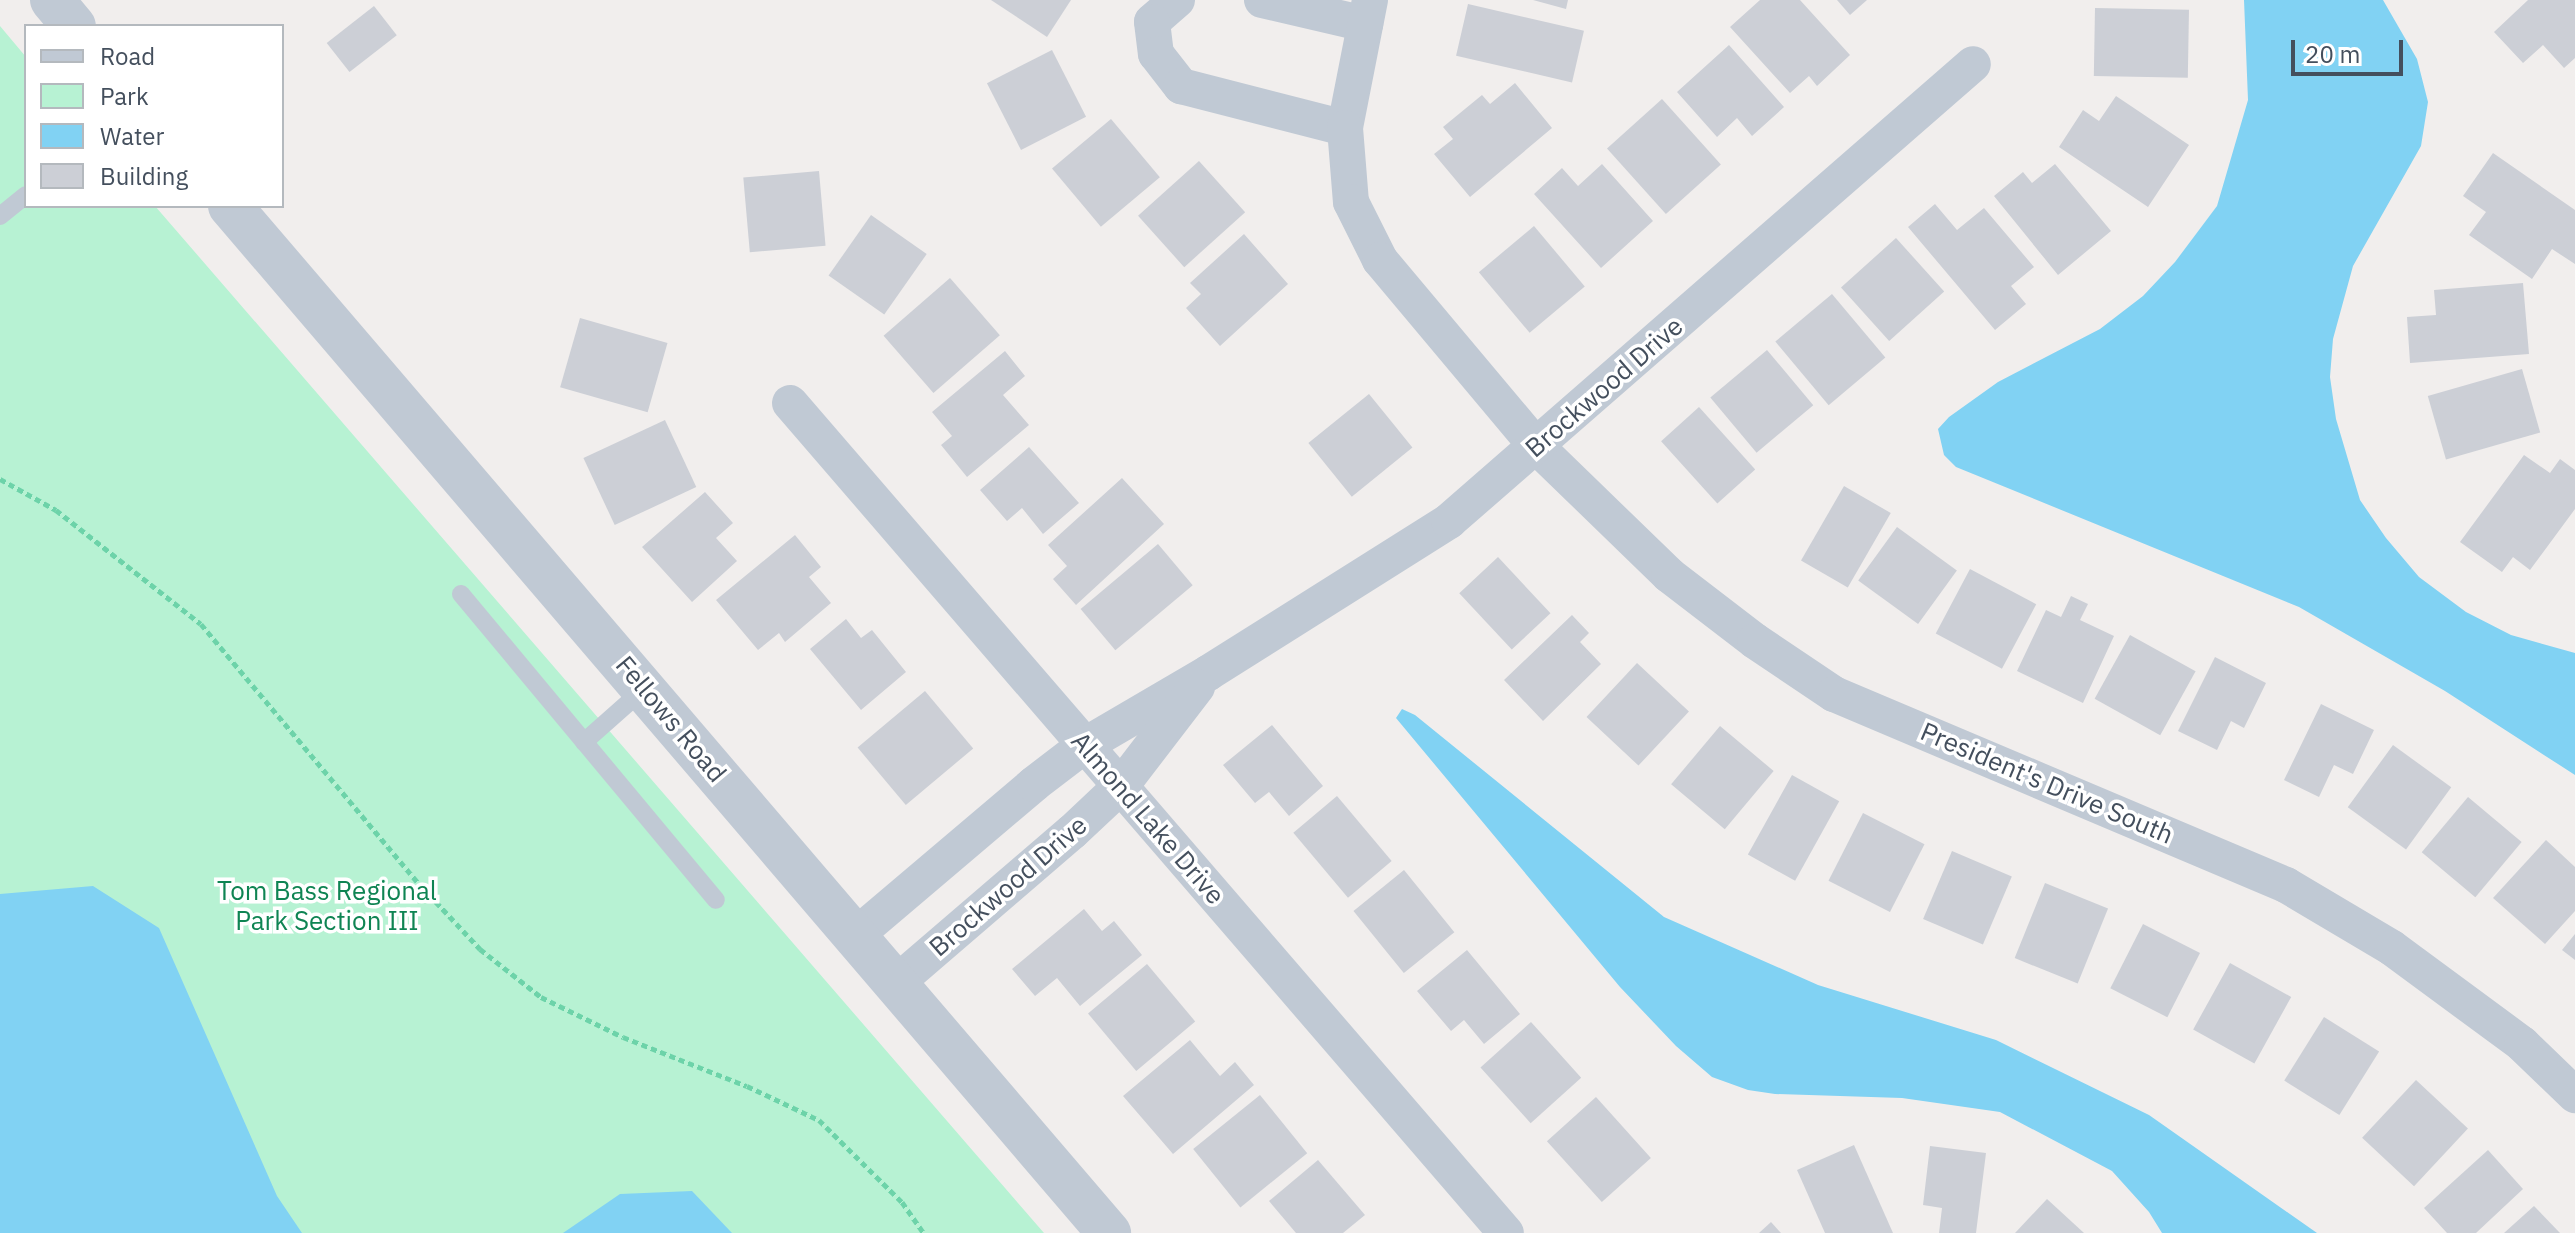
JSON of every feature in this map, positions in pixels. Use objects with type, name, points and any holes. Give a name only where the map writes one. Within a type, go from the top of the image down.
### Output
[{"type":"street","points":[[52,0],[72,24]]},
{"type":"street","points":[[1177,0],[1152,22],[1156,54],[1181,86],[1345,128]]},
{"type":"street","points":[[1262,0],[1367,12]]},
{"type":"street","name":"President's Drive South","points":[[1367,12],[1345,128],[1351,202],[1380,260],[1536,446],[1669,575],[1755,641],[1834,694],[2286,885],[2392,948],[2522,1044],[2575,1095]]},
{"type":"street","name":"Brockwood Drive","points":[[855,936],[1085,745],[1208,673],[1449,521],[1973,64]]},
{"type":"street","name":"Fellows Road","points":[[232,208],[1109,1233]]},
{"type":"street","name":"Almond Lake Drive","points":[[790,403],[1506,1233]]},
{"type":"street","name":"Brockwood Drive","points":[[895,984],[1121,786],[1208,673]]},
{"type":"lane","points":[[0,216],[24,197]]},
{"type":"lane","points":[[461,594],[716,900]]},
{"type":"lane","points":[[584,742],[645,688]]},
{"type":"path","points":[[0,479],[56,510],[201,624],[422,887],[480,949],[541,997],[623,1037],[747,1086],[819,1120],[902,1202],[924,1233]]},
{"type":"green space","name":"Tom Bass Regional Park Section III","points":[[0,26],[24,55],[24,208],[157,208],[1044,1233],[0,1233]]},
{"type":"water","points":[[2244,0],[2383,0],[2417,59],[2428,102],[2421,146],[2353,266],[2333,339],[2330,377],[2336,419],[2360,500],[2386,538],[2419,577],[2466,612],[2511,635],[2575,653],[2575,775],[2445,691],[2299,607],[1956,467],[1944,455],[1938,429],[1949,417],[1998,382],[2100,329],[2143,296],[2175,262],[2217,206],[2248,100]]},
{"type":"water","points":[[1402,709],[1415,715],[1664,917],[1818,985],[1996,1040],[2149,1115],[2317,1233],[2162,1233],[2149,1212],[2112,1171],[2000,1112],[1902,1098],[1775,1094],[1748,1090],[1712,1077],[1676,1046],[1620,987],[1396,718]]},
{"type":"water","points":[[93,886],[159,928],[277,1196],[302,1233],[0,1233],[0,894]]},
{"type":"water","points":[[692,1191],[732,1233],[563,1233],[620,1194]]},
{"type":"building","points":[[991,0],[1071,0],[1047,37]]},
{"type":"building","points":[[1533,0],[1568,0],[1566,9]]},
{"type":"building","points":[[1760,0],[1800,0],[1850,55],[1817,86],[1809,76],[1790,93],[1730,27]]},
{"type":"building","points":[[1837,0],[1867,0],[1850,15]]},
{"type":"building","points":[[2528,0],[2575,0],[2575,58],[2564,68],[2543,45],[2523,63],[2494,32]]},
{"type":"building","points":[[1468,4],[1584,31],[1572,82],[1456,56]]},
{"type":"building","points":[[374,6],[397,35],[349,72],[327,43]]},
{"type":"building","points":[[2095,8],[2189,10],[2188,78],[2094,76]]},
{"type":"building","points":[[1729,45],[1784,107],[1752,136],[1737,118],[1717,137],[1677,92]]},
{"type":"building","points":[[1052,50],[1086,117],[1021,150],[987,83]]},
{"type":"building","points":[[1515,83],[1552,128],[1470,197],[1434,154],[1453,139],[1443,127],[1482,95],[1490,104]]},
{"type":"building","points":[[2116,96],[2189,145],[2148,207],[2059,147],[2083,110],[2099,121]]},
{"type":"building","points":[[1662,99],[1721,164],[1666,214],[1607,149]]},
{"type":"building","points":[[1111,119],[1160,177],[1101,227],[1052,168]]},
{"type":"building","points":[[2493,153],[2575,210],[2575,264],[2552,249],[2532,279],[2469,235],[2486,212],[2463,196]]},
{"type":"building","points":[[1199,161],[1245,212],[1184,267],[1138,216]]},
{"type":"building","points":[[1602,164],[1653,221],[1601,268],[1534,194],[1562,168],[1578,186]]},
{"type":"building","points":[[2055,164],[2111,231],[2058,275],[1994,196],[2023,172],[2032,183]]},
{"type":"building","points":[[819,171],[826,246],[750,252],[743,178]]},
{"type":"building","points":[[1935,204],[1957,230],[1984,208],[2034,267],[2011,286],[2026,304],[1995,330],[1908,227]]},
{"type":"building","points":[[871,215],[927,254],[884,315],[829,276]]},
{"type":"building","points":[[1534,226],[1585,287],[1530,333],[1479,272]]},
{"type":"building","points":[[1244,234],[1288,284],[1220,346],[1186,308],[1201,294],[1190,283]]},
{"type":"building","points":[[1896,238],[1944,292],[1889,341],[1841,288]]},
{"type":"building","points":[[950,278],[1000,335],[933,393],[884,336]]},
{"type":"building","points":[[2523,283],[2529,354],[2410,363],[2407,317],[2436,315],[2434,290]]},
{"type":"building","points":[[1832,294],[1885,358],[1829,405],[1775,342]]},
{"type":"building","points":[[580,318],[667,343],[648,412],[560,387]]},
{"type":"building","points":[[1767,350],[1813,405],[1757,453],[1710,398]]},
{"type":"building","points":[[1005,351],[1025,376],[1003,395],[1029,425],[967,477],[941,445],[952,436],[932,412]]},
{"type":"building","points":[[2522,369],[2540,432],[2446,459],[2428,396]]},
{"type":"building","points":[[1369,394],[1412,448],[1352,497],[1308,443]]},
{"type":"building","points":[[1699,407],[1755,469],[1717,504],[1661,441]]},
{"type":"building","points":[[665,420],[696,487],[615,525],[583,458]]},
{"type":"building","points":[[1029,447],[1079,503],[1043,534],[1022,508],[1007,521],[980,490]]},
{"type":"building","points":[[2524,455],[2550,473],[2560,459],[2575,470],[2575,509],[2530,570],[2513,557],[2502,572],[2460,542]]},
{"type":"building","points":[[1122,478],[1164,524],[1076,605],[1053,579],[1067,566],[1048,545]]},
{"type":"building","points":[[1844,486],[1891,513],[1848,587],[1801,560]]},
{"type":"building","points":[[705,492],[733,523],[716,538],[737,561],[692,602],[642,547]]},
{"type":"building","points":[[1897,527],[1957,570],[1918,624],[1858,580]]},
{"type":"building","points":[[795,535],[821,567],[809,577],[831,603],[785,642],[779,633],[758,650],[716,600]]},
{"type":"building","points":[[1158,544],[1193,585],[1115,650],[1081,609]]},
{"type":"building","points":[[1498,557],[1551,613],[1512,649],[1459,593]]},
{"type":"building","points":[[1970,569],[2036,604],[2002,669],[1936,633]]},
{"type":"building","points":[[2071,596],[2088,604],[2080,620],[2114,636],[2083,703],[2017,671],[2046,610],[2061,617]]},
{"type":"building","points":[[1572,615],[1589,633],[1580,642],[1601,664],[1543,721],[1504,680]]},
{"type":"building","points":[[846,619],[861,638],[872,630],[906,672],[861,710],[810,649]]},
{"type":"building","points":[[2130,635],[2196,671],[2160,735],[2095,699]]},
{"type":"building","points":[[2215,657],[2266,683],[2244,728],[2231,721],[2217,750],[2178,731]]},
{"type":"building","points":[[1637,663],[1689,711],[1638,766],[1587,717]]},
{"type":"building","points":[[925,691],[973,748],[906,805],[858,748]]},
{"type":"building","points":[[2321,704],[2374,730],[2353,774],[2334,765],[2319,797],[2284,780]]},
{"type":"building","points":[[1272,725],[1323,786],[1289,816],[1269,792],[1255,803],[1223,765]]},
{"type":"building","points":[[1720,726],[1774,771],[1725,829],[1671,784]]},
{"type":"building","points":[[2393,745],[2451,787],[2406,850],[2348,807]]},
{"type":"building","points":[[1792,775],[1839,801],[1795,881],[1748,855]]},
{"type":"building","points":[[1337,796],[1392,861],[1348,898],[1293,833]]},
{"type":"building","points":[[2468,797],[2522,842],[2475,897],[2422,852]]},
{"type":"building","points":[[1863,813],[1924,844],[1890,912],[1828,881]]},
{"type":"building","points":[[2546,840],[2575,867],[2575,911],[2545,944],[2493,898]]},
{"type":"building","points":[[1952,851],[2012,876],[1983,945],[1923,919]]},
{"type":"building","points":[[1404,870],[1454,932],[1404,973],[1353,911]]},
{"type":"building","points":[[2045,883],[2108,908],[2078,984],[2015,958]]},
{"type":"building","points":[[1084,909],[1102,931],[1114,921],[1142,955],[1080,1006],[1057,978],[1035,996],[1012,969]]},
{"type":"building","points":[[2143,924],[2200,953],[2167,1017],[2110,988]]},
{"type":"building","points":[[2575,934],[2575,960],[2562,950]]},
{"type":"building","points":[[1467,950],[1520,1014],[1484,1044],[1464,1020],[1451,1031],[1417,991]]},
{"type":"building","points":[[2230,963],[2291,997],[2254,1063],[2193,1029]]},
{"type":"building","points":[[1147,964],[1195,1021],[1136,1071],[1088,1013]]},
{"type":"building","points":[[2324,1017],[2379,1051],[2339,1115],[2284,1081]]},
{"type":"building","points":[[1531,1022],[1581,1078],[1531,1123],[1480,1068]]},
{"type":"building","points":[[1190,1040],[1220,1076],[1235,1062],[1254,1085],[1173,1154],[1123,1096]]},
{"type":"building","points":[[2416,1080],[2468,1128],[2414,1186],[2362,1138]]},
{"type":"building","points":[[1260,1095],[1307,1153],[1240,1207],[1193,1149]]},
{"type":"building","points":[[1596,1097],[1651,1158],[1602,1202],[1547,1141]]},
{"type":"building","points":[[1854,1145],[1893,1233],[1825,1233],[1797,1170]]},
{"type":"building","points":[[1930,1146],[1986,1153],[1976,1233],[1939,1233],[1942,1208],[1923,1205]]},
{"type":"building","points":[[2488,1150],[2523,1189],[2476,1233],[2447,1233],[2424,1208]]},
{"type":"building","points":[[1318,1160],[1365,1215],[1343,1233],[1296,1233],[1269,1201]]},
{"type":"building","points":[[2047,1199],[2084,1233],[2015,1233]]},
{"type":"building","points":[[2534,1206],[2560,1233],[2504,1233]]},
{"type":"building","points":[[1771,1222],[1781,1233],[1759,1233]]}]
